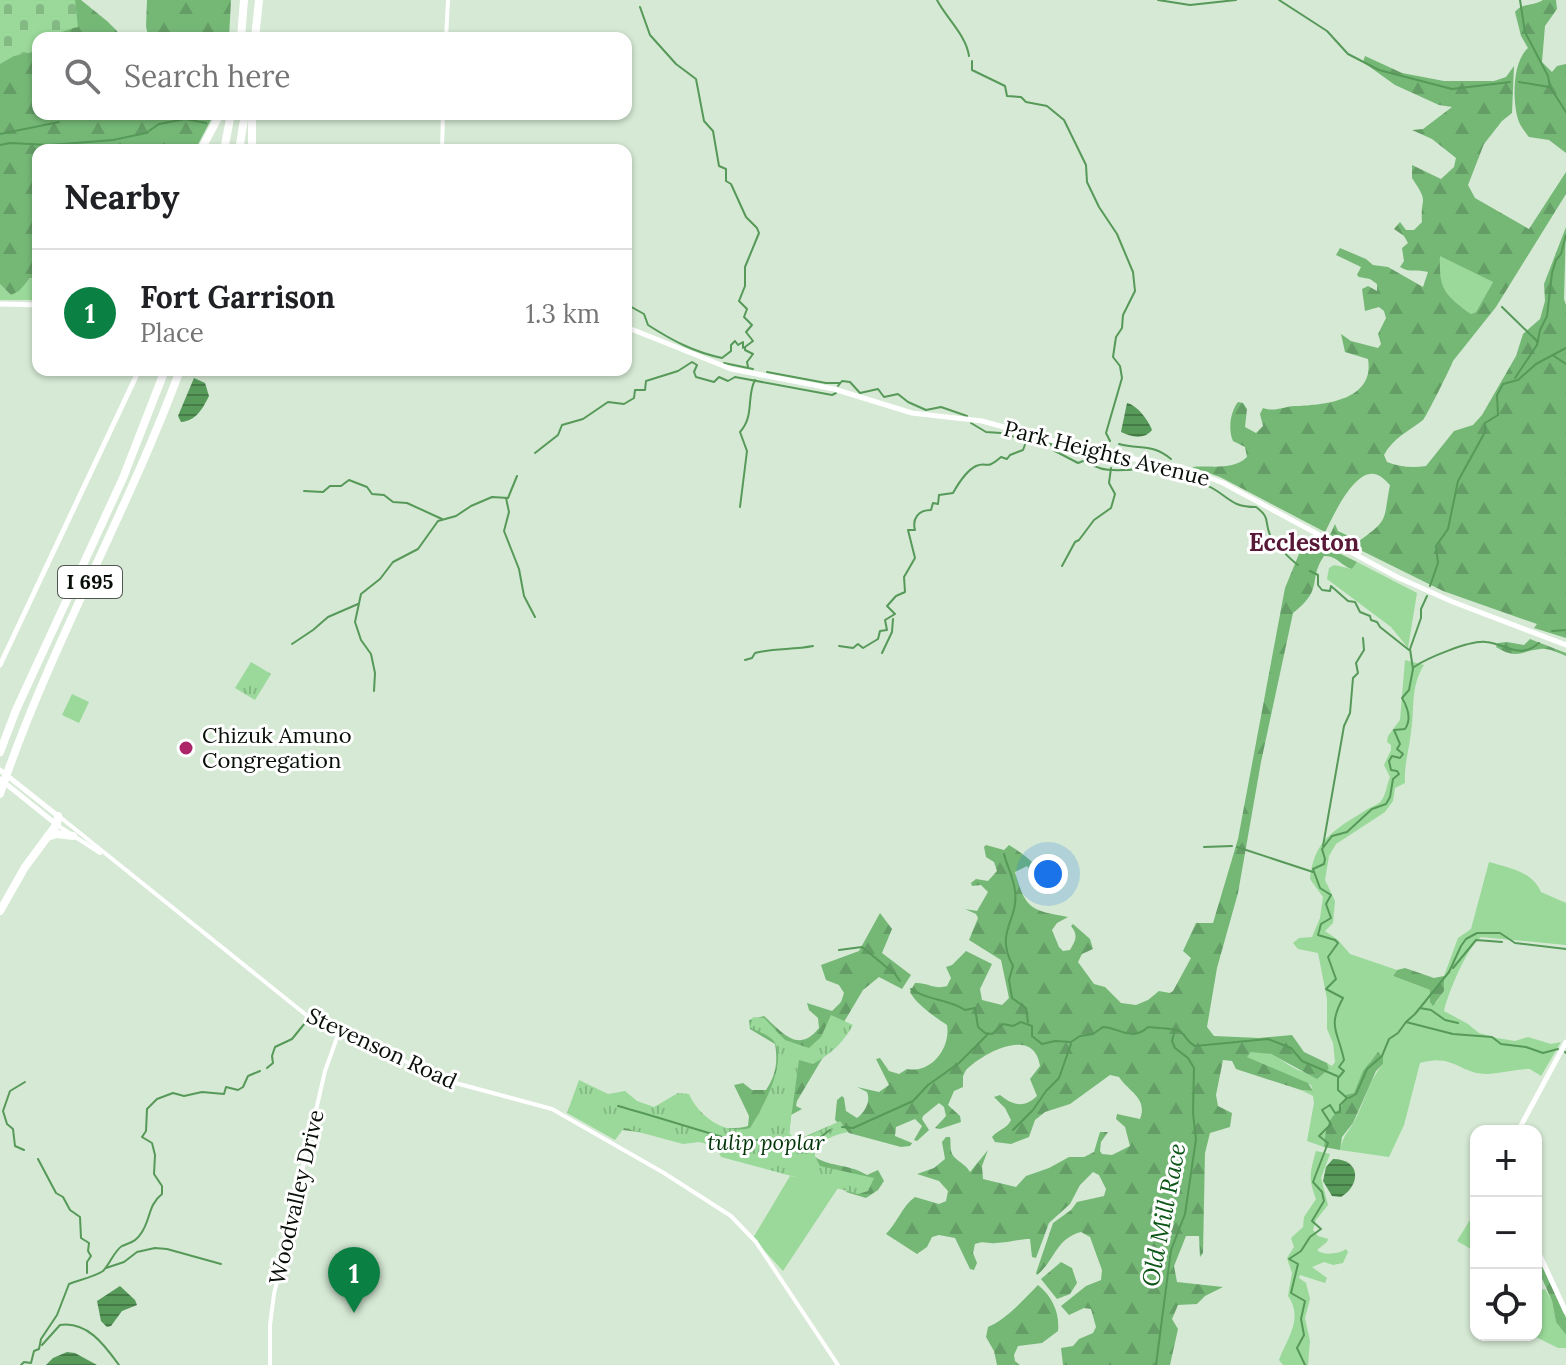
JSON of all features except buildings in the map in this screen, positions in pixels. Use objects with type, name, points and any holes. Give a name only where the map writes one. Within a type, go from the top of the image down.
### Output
[{"type":"highway","points":[[241,32],[244,0]]},
{"type":"highway","points":[[256,32],[259,0]]},
{"type":"highway","points":[[204,144],[217,120]]},
{"type":"highway","points":[[225,144],[230,120]]},
{"type":"highway","points":[[240,144],[244,120]]},
{"type":"highway","points":[[252,120],[252,144]]},
{"type":"highway","name":"I 695","points":[[0,752],[16,710],[127,468],[163,376]]},
{"type":"highway","name":"I 695","points":[[0,794],[29,715],[135,484],[178,376]]},
{"type":"highway","points":[[0,911],[57,820]]},
{"type":"highway","points":[[47,838],[57,834],[73,836]]},
{"type":"main road","points":[[0,304],[32,305]]},
{"type":"main road","name":"Park Heights Avenue","points":[[632,329],[731,369],[834,389],[912,413],[982,421],[1099,453],[1193,470],[1407,582],[1566,645]]},
{"type":"main road","points":[[0,665],[136,376]]},
{"type":"main road","name":"Stevenson Road","points":[[0,770],[57,820]]},
{"type":"main road","name":"Stevenson Road","points":[[0,779],[57,820]]},
{"type":"main road","points":[[1521,1125],[1566,1042]]},
{"type":"main road","points":[[1542,1260],[1566,1312]]},
{"type":"street","points":[[446,32],[448,0]]},
{"type":"street","points":[[442,144],[443,120]]},
{"type":"street","name":"Stevenson Road","points":[[57,820],[73,836],[109,858]]},
{"type":"street","name":"Stevenson Road","points":[[57,820],[310,1018],[448,1081],[552,1109],[664,1173],[731,1216],[756,1242],[838,1365]]},
{"type":"street","name":"Woodvalley Drive","points":[[270,1365],[274,1294],[325,1071],[340,1032]]},
{"type":"green space","points":[[0,0],[75,0],[78,27],[63,32],[32,32],[32,52],[14,56],[0,64]]},
{"type":"green space","points":[[67,0],[81,0],[117,32],[49,32]]},
{"type":"green space","points":[[147,0],[231,0],[229,32],[147,32]]},
{"type":"green space","points":[[1543,0],[1556,0],[1557,9],[1545,26],[1542,62],[1552,72],[1557,66],[1566,64],[1566,153],[1549,140],[1529,137],[1519,122],[1515,104],[1516,73],[1528,48],[1521,36],[1515,12]]},
{"type":"green space","points":[[32,47],[32,120],[211,120],[198,144],[32,144],[32,278],[11,295],[0,284],[0,60]]},
{"type":"green space","points":[[1365,56],[1402,73],[1444,81],[1494,81],[1506,77],[1514,66],[1512,113],[1484,144],[1468,185],[1475,198],[1529,229],[1566,172],[1566,194],[1496,307],[1453,361],[1423,420],[1397,439],[1384,455],[1387,462],[1397,465],[1426,466],[1454,431],[1473,425],[1482,415],[1516,356],[1523,334],[1540,319],[1545,301],[1544,284],[1566,227],[1566,638],[1534,628],[1537,624],[1443,591],[1330,535],[1335,524],[1338,531],[1359,541],[1381,523],[1390,485],[1379,476],[1366,475],[1351,487],[1325,532],[1220,477],[1192,467],[1228,466],[1247,457],[1245,447],[1233,441],[1230,426],[1238,402],[1247,409],[1245,427],[1256,433],[1263,426],[1260,414],[1263,408],[1332,402],[1355,392],[1363,384],[1368,373],[1368,359],[1345,352],[1341,334],[1351,341],[1378,348],[1381,344],[1378,334],[1386,318],[1379,307],[1365,311],[1362,289],[1368,286],[1377,291],[1377,284],[1359,277],[1361,267],[1336,255],[1340,248],[1373,265],[1388,267],[1423,287],[1428,272],[1400,267],[1404,261],[1402,248],[1408,243],[1394,229],[1400,222],[1406,230],[1414,230],[1422,222],[1423,197],[1412,178],[1412,165],[1441,179],[1454,167],[1456,158],[1432,139],[1412,130],[1423,129],[1452,107],[1439,105],[1395,85],[1363,62]],"holes":[[[1440,256],[1493,282],[1476,312],[1471,314],[1445,290]]]},
{"type":"green space","points":[[1440,255],[1493,282],[1476,312],[1471,314],[1444,290],[1440,277]]},
{"type":"green space","points":[[32,278],[32,300],[0,300],[0,284],[11,295]]},
{"type":"green space","points":[[1306,537],[1357,562],[1352,569],[1332,557],[1324,556],[1309,597],[1293,613],[1261,762],[1238,893],[1217,968],[1207,1027],[1214,1036],[1259,1038],[1292,1035],[1304,1052],[1327,1063],[1329,1069],[1317,1079],[1271,1054],[1251,1052],[1247,1057],[1308,1083],[1313,1091],[1301,1090],[1236,1069],[1232,1061],[1223,1060],[1216,1095],[1218,1106],[1232,1113],[1230,1127],[1210,1133],[1205,1153],[1203,1253],[1200,1257],[1199,1236],[1186,1236],[1174,1266],[1177,1282],[1223,1287],[1197,1304],[1178,1305],[1172,1319],[1178,1329],[1170,1365],[1063,1365],[1061,1348],[1073,1346],[1079,1339],[1093,1333],[1096,1327],[1091,1309],[1084,1308],[1069,1315],[1061,1306],[1086,1286],[1101,1280],[1102,1270],[1090,1237],[1081,1232],[1072,1235],[1036,1273],[1053,1223],[1077,1202],[1104,1196],[1106,1189],[1099,1175],[1093,1172],[1080,1185],[1070,1204],[1049,1223],[1036,1258],[1032,1257],[1030,1239],[981,1242],[975,1244],[973,1253],[977,1263],[974,1270],[970,1269],[955,1238],[932,1237],[927,1247],[917,1254],[886,1234],[915,1197],[939,1204],[946,1201],[948,1191],[939,1181],[917,1174],[934,1168],[945,1159],[942,1142],[946,1137],[950,1137],[954,1156],[970,1172],[988,1150],[982,1166],[983,1179],[1016,1187],[1026,1176],[1069,1157],[1084,1157],[1094,1152],[1100,1132],[1108,1132],[1101,1142],[1102,1154],[1112,1155],[1130,1146],[1125,1127],[1116,1119],[1117,1114],[1140,1119],[1140,1100],[1119,1077],[1110,1075],[1070,1104],[1045,1112],[1035,1120],[1029,1137],[1011,1144],[995,1142],[992,1137],[1011,1120],[994,1097],[1000,1095],[1023,1104],[1037,1096],[1030,1079],[1040,1066],[1036,1054],[1028,1047],[1018,1045],[995,1050],[966,1070],[963,1087],[954,1091],[948,1105],[960,1116],[961,1122],[935,1128],[946,1116],[944,1107],[939,1103],[923,1116],[929,1130],[917,1141],[914,1140],[922,1126],[915,1119],[896,1127],[895,1136],[912,1143],[910,1146],[901,1147],[849,1133],[835,1120],[837,1100],[842,1096],[846,1111],[857,1118],[865,1110],[868,1099],[867,1092],[857,1087],[879,1092],[889,1085],[876,1059],[880,1058],[889,1071],[899,1074],[907,1069],[924,1067],[938,1058],[946,1042],[947,1025],[921,1006],[910,992],[915,983],[947,986],[951,978],[946,967],[966,951],[992,964],[980,989],[982,1000],[1002,1005],[1009,998],[1001,960],[969,940],[978,918],[965,909],[977,911],[988,892],[981,885],[972,886],[971,883],[976,879],[988,881],[997,871],[994,862],[986,857],[986,845],[1004,850],[1009,845],[1029,859],[1046,877],[1050,891],[1047,892],[1027,866],[1015,872],[1027,902],[1038,910],[1068,917],[1052,930],[1063,951],[1070,950],[1075,941],[1073,924],[1090,939],[1093,949],[1082,954],[1078,962],[1094,984],[1105,987],[1121,1003],[1136,1005],[1159,991],[1173,991],[1191,958],[1183,951],[1196,923],[1213,923],[1238,839],[1285,588]]},
{"type":"green space","points":[[1357,562],[1417,593],[1408,648],[1391,627],[1327,579],[1329,568],[1334,565],[1352,569]]},
{"type":"green space","points":[[1530,639],[1566,653],[1566,656],[1543,649],[1514,654],[1496,647],[1498,643],[1507,642],[1524,645]]},
{"type":"green space","points":[[1405,660],[1424,665],[1415,690],[1405,783],[1395,788],[1393,801],[1385,812],[1336,844],[1329,856],[1325,880],[1335,901],[1333,923],[1325,931],[1350,954],[1397,970],[1393,976],[1430,990],[1430,1002],[1436,1003],[1444,991],[1444,976],[1458,938],[1471,929],[1489,862],[1526,875],[1541,892],[1566,903],[1566,945],[1481,937],[1476,942],[1459,971],[1444,1011],[1479,1033],[1497,1038],[1515,1041],[1528,1037],[1551,1044],[1561,1042],[1541,1076],[1530,1069],[1487,1074],[1441,1060],[1420,1063],[1404,1125],[1389,1157],[1340,1150],[1370,1084],[1383,1064],[1379,1053],[1371,1060],[1354,1093],[1327,1126],[1324,1147],[1307,1141],[1314,1103],[1313,1096],[1301,1090],[1313,1091],[1311,1085],[1246,1057],[1251,1052],[1264,1052],[1297,1069],[1320,1076],[1329,1069],[1327,1063],[1332,1066],[1335,1062],[1333,1043],[1327,1029],[1327,999],[1318,953],[1298,949],[1293,943],[1299,938],[1312,937],[1320,918],[1323,897],[1310,879],[1312,865],[1321,845],[1336,830],[1378,804],[1384,796],[1390,777],[1384,765],[1391,750],[1387,742],[1400,720]]},
{"type":"green space","points":[[251,662],[271,674],[255,700],[235,688]]},
{"type":"green space","points":[[72,694],[89,702],[79,723],[62,715]]},
{"type":"green space","name":"tulip poplar","points":[[880,913],[892,929],[882,953],[911,975],[902,989],[879,977],[863,990],[797,1101],[796,1106],[802,1109],[791,1115],[789,1135],[795,1141],[829,1126],[830,1133],[814,1151],[815,1157],[867,1175],[878,1170],[884,1181],[878,1190],[866,1198],[846,1192],[852,1183],[700,1140],[623,1130],[628,1113],[707,1127],[748,1126],[749,1116],[734,1085],[743,1083],[752,1090],[766,1090],[774,1074],[776,1057],[775,1044],[750,1029],[749,1020],[764,1016],[791,1038],[797,1040],[811,1036],[819,1028],[818,1018],[809,1010],[807,1003],[832,1011],[841,1002],[844,993],[839,985],[826,980],[821,965],[859,951]]},
{"type":"green space","points":[[1405,968],[1434,978],[1444,976],[1444,991],[1433,1006],[1430,990],[1393,976],[1397,970]]},
{"type":"green space","name":"tulip poplar","points":[[831,1015],[853,1025],[841,1043],[820,1060],[813,1064],[799,1060],[789,1133],[797,1141],[840,1121],[848,1132],[828,1139],[813,1152],[820,1166],[874,1178],[868,1191],[858,1194],[721,1157],[716,1146],[699,1142],[683,1144],[624,1128],[615,1140],[567,1113],[579,1080],[608,1094],[625,1091],[637,1101],[654,1107],[678,1093],[689,1094],[699,1110],[714,1122],[731,1129],[750,1128],[772,1084],[778,1059],[772,1039],[750,1027],[753,1017],[764,1018],[785,1040],[809,1048],[821,1037]]},
{"type":"green space","points":[[1378,1052],[1383,1057],[1383,1064],[1376,1071],[1353,1123],[1342,1137],[1340,1150],[1324,1147],[1330,1121],[1346,1095],[1354,1093],[1363,1071]]},
{"type":"green space","points":[[1316,1151],[1330,1154],[1321,1178],[1328,1205],[1316,1220],[1313,1230],[1318,1236],[1328,1239],[1317,1250],[1327,1254],[1346,1249],[1348,1252],[1343,1263],[1333,1265],[1324,1262],[1312,1267],[1327,1278],[1325,1283],[1300,1275],[1299,1278],[1306,1283],[1310,1299],[1305,1318],[1310,1341],[1308,1365],[1283,1365],[1279,1360],[1294,1321],[1293,1304],[1288,1296],[1292,1273],[1287,1258],[1294,1247],[1291,1238],[1303,1227],[1304,1217],[1316,1199],[1311,1175]]},
{"type":"green space","points":[[790,1176],[840,1185],[783,1271],[753,1238]]},
{"type":"green space","points":[[1470,1220],[1470,1249],[1457,1241]]},
{"type":"green space","points":[[1061,1262],[1072,1268],[1077,1283],[1070,1294],[1057,1299],[1041,1279]]},
{"type":"green space","points":[[1542,1267],[1566,1318],[1566,1335],[1556,1322],[1552,1301],[1542,1278]]},
{"type":"green space","points":[[1038,1285],[1054,1305],[1058,1331],[1042,1343],[1018,1346],[1014,1355],[1020,1365],[997,1365],[986,1337],[988,1327],[1008,1314]]},
{"type":"green space","points":[[1545,1289],[1552,1301],[1556,1322],[1566,1335],[1566,1348],[1558,1348],[1542,1340],[1542,1290]]},
{"type":"shaded area","points":[[194,378],[205,383],[209,396],[195,416],[181,422],[178,416]]},
{"type":"shaded area","points":[[1127,403],[1145,418],[1152,430],[1149,433],[1137,437],[1121,432]]},
{"type":"shaded area","points":[[1333,1159],[1349,1163],[1355,1174],[1352,1186],[1341,1197],[1332,1196],[1323,1181],[1326,1167]]},
{"type":"shaded area","points":[[120,1286],[137,1305],[122,1311],[107,1327],[101,1321],[97,1301]]},
{"type":"shaded area","points":[[67,1352],[75,1353],[97,1365],[46,1365]]},
{"type":"waterway","points":[[937,0],[960,34],[969,56]]},
{"type":"waterway","points":[[1158,0],[1190,5],[1236,0]]},
{"type":"waterway","points":[[1279,0],[1327,31],[1348,54],[1379,70],[1452,89],[1510,82]]},
{"type":"waterway","points":[[1520,0],[1525,32],[1548,76],[1550,87],[1566,112]]},
{"type":"waterway","points":[[640,7],[650,35],[676,64],[696,79],[704,121],[713,131],[719,166],[726,169],[726,181],[731,184],[746,217],[759,233],[745,267],[745,286],[739,301],[747,309],[744,317],[752,325],[746,332],[753,341],[745,347],[753,354],[747,362],[748,367]]},
{"type":"waterway","points":[[972,61],[972,70],[1005,86],[1007,96],[1021,97],[1026,102],[1047,106],[1064,120],[1086,165],[1087,182],[1117,234],[1133,272],[1135,291],[1123,315],[1113,357],[1120,366],[1122,378],[1106,433],[1110,441]]},
{"type":"waterway","points":[[1519,82],[1549,87]]},
{"type":"waterway","points":[[63,144],[113,140],[146,133],[159,124],[180,120]]},
{"type":"waterway","points":[[190,120],[206,123]]},
{"type":"waterway","points":[[0,134],[59,122]]},
{"type":"waterway","points":[[0,145],[32,144]]},
{"type":"waterway","points":[[1515,378],[1537,345],[1547,316],[1552,273],[1566,235]]},
{"type":"waterway","points":[[632,307],[644,314],[648,325],[693,349],[722,358],[731,351],[735,341],[738,345],[743,342],[743,348]]},
{"type":"waterway","points":[[1502,307],[1538,342]]},
{"type":"waterway","points":[[1430,586],[1438,563],[1436,546],[1448,529],[1458,481],[1485,432],[1485,423],[1498,415],[1497,395],[1503,384],[1518,380],[1536,364],[1566,348]]},
{"type":"waterway","points":[[1554,356],[1566,364]]},
{"type":"waterway","points":[[535,453],[558,435],[562,425],[583,419],[608,402],[624,404],[634,398],[635,390],[645,390],[646,381],[678,371],[692,362],[697,365],[694,372],[696,377],[714,382],[719,377],[728,381],[735,377],[832,395],[836,393]]},
{"type":"waterway","points":[[724,363],[753,369]]},
{"type":"waterway","points":[[767,372],[840,383]]},
{"type":"waterway","points":[[740,507],[747,451],[740,432],[749,413],[755,380]]},
{"type":"waterway","points":[[838,386],[842,381],[850,382],[860,393],[878,389],[884,397],[898,394],[926,410],[941,407],[967,416]]},
{"type":"waterway","points":[[971,423],[986,432],[1051,444],[1053,450],[1078,463],[1086,460],[1094,466],[1113,470],[1164,470],[1199,482],[1234,503],[1256,507],[1261,511],[1272,538],[1298,565]]},
{"type":"waterway","points":[[839,646],[853,648],[858,644],[863,648],[878,639],[880,631],[887,630],[885,620],[895,614],[887,606],[905,592],[904,577],[915,558],[908,530],[915,530],[917,516],[931,510],[933,503],[938,504],[939,495],[953,493],[972,468],[992,464],[1001,457],[1007,459],[1023,450],[1026,442]]},
{"type":"waterway","points":[[1119,444],[1152,449],[1171,459]]},
{"type":"waterway","points":[[1062,566],[1075,542],[1094,520],[1111,508],[1115,494],[1109,483],[1111,468]]},
{"type":"waterway","points":[[374,691],[375,673],[371,654],[361,640],[355,622],[361,594],[380,579],[393,562],[418,549],[438,521],[456,516],[492,497],[508,498],[517,476]]},
{"type":"waterway","points":[[304,491],[323,492],[330,486],[341,486],[349,480],[367,487],[372,494],[384,495],[393,502],[407,503],[442,519]]},
{"type":"waterway","points":[[506,498],[509,512],[504,531],[519,569],[524,596],[535,617]]},
{"type":"waterway","points":[[1310,571],[1318,575],[1318,585],[1322,590],[1330,591],[1331,586],[1348,601],[1355,602],[1360,612],[1370,616],[1409,650]]},
{"type":"waterway","points":[[1305,1365],[1297,1348],[1304,1335],[1301,1319],[1305,1301],[1291,1293],[1298,1264],[1289,1259],[1321,1229],[1312,1221],[1324,1201],[1322,1192],[1313,1182],[1328,1143],[1319,1136],[1331,1124],[1322,1110],[1330,1105],[1335,1113],[1340,1112],[1340,1105],[1347,1098],[1338,1090],[1338,1078],[1344,1071],[1339,1067],[1344,1060],[1335,1029],[1343,998],[1326,989],[1336,979],[1328,957],[1338,943],[1318,935],[1321,924],[1331,918],[1326,904],[1331,895],[1320,888],[1313,869],[1324,864],[1322,849],[1332,836],[1347,832],[1372,809],[1386,804],[1390,797],[1393,779],[1399,774],[1391,770],[1389,761],[1392,756],[1400,758],[1403,754],[1397,749],[1400,744],[1394,730],[1405,729],[1409,717],[1402,698],[1409,690],[1413,669],[1410,649],[1427,596]]},
{"type":"waterway","points":[[292,644],[328,617],[358,604]]},
{"type":"waterway","points":[[882,653],[892,632],[893,619]]},
{"type":"waterway","points":[[1552,631],[1566,630]]},
{"type":"waterway","points":[[1323,846],[1344,726],[1350,713],[1353,678],[1358,673],[1356,663],[1364,650],[1363,638]]},
{"type":"waterway","points":[[1414,667],[1438,655],[1479,642],[1519,651],[1539,643]]},
{"type":"waterway","points":[[745,660],[762,651],[813,646]]},
{"type":"waterway","points":[[1204,847],[1232,846]]},
{"type":"waterway","points":[[1237,847],[1313,872]]},
{"type":"waterway","points":[[1004,854],[1015,891],[1014,910],[1006,935],[1013,966],[1009,980],[1012,998],[1026,1008],[1028,1022]]},
{"type":"waterway","points":[[1449,972],[1466,939],[1477,933],[1500,933],[1515,943],[1566,949]]},
{"type":"waterway","points":[[1453,968],[1476,940],[1502,942]]},
{"type":"waterway","points":[[839,950],[862,947],[900,981]]},
{"type":"waterway","points":[[1406,1022],[1449,972]]},
{"type":"waterway","points":[[911,989],[965,1010],[975,1008],[978,1027],[985,1033],[992,1034],[1003,1024],[1013,1026],[1021,1022],[1032,1026],[1032,1036],[1042,1044],[1071,1042],[1103,1027],[1131,1034],[1148,1027],[1175,1030],[1195,1046],[1268,1039],[1291,1048],[1302,1061],[1337,1076]]},
{"type":"waterway","points":[[1420,1008],[1458,1023]]},
{"type":"waterway","points":[[1349,1098],[1356,1094],[1367,1069],[1382,1056],[1389,1039],[1406,1022],[1453,1034],[1492,1037],[1501,1044],[1543,1053],[1558,1049]]},
{"type":"waterway","points":[[267,1068],[273,1063],[275,1047],[292,1039],[305,1023]]},
{"type":"waterway","name":"Old Mill Race","points":[[1156,1365],[1171,1250],[1185,1214],[1196,1139],[1194,1068],[1188,1058],[1175,1048],[1172,1041],[1175,1029]]},
{"type":"waterway","points":[[842,1127],[853,1128],[913,1101],[988,1034]]},
{"type":"waterway","points":[[1013,1130],[1059,1078],[1071,1044]]},
{"type":"waterway","points":[[21,1365],[31,1363],[34,1351],[39,1349],[41,1339],[57,1315],[69,1284],[103,1271],[119,1248],[138,1238],[154,1203],[162,1194],[162,1186],[154,1174],[152,1143],[142,1137],[146,1131],[147,1109],[157,1099],[173,1093],[184,1096],[202,1092],[224,1094],[226,1087],[238,1090],[248,1076],[260,1071]]},
{"type":"waterway","points":[[24,1150],[15,1146],[13,1129],[7,1124],[3,1111],[10,1091],[25,1082]]},
{"type":"waterway","points":[[618,1106],[741,1142],[769,1139],[791,1141],[796,1146],[802,1146],[814,1142],[830,1130]]},
{"type":"waterway","points":[[38,1159],[56,1193],[80,1217],[81,1238],[89,1243],[91,1256],[87,1262],[87,1273]]},
{"type":"waterway","points":[[106,1268],[124,1262],[137,1252],[155,1248],[221,1264]]},
{"type":"waterway","points":[[42,1345],[60,1325],[79,1327],[95,1336],[119,1365]]},
{"type":"place","name":"Chizuk Amuno Congregation","points":[[186,748]]},
{"type":"place","name":"Fort Garrison","points":[[354,1313]]},
{"type":"district","name":"Eccleston","points":[[1304,543]]}]
